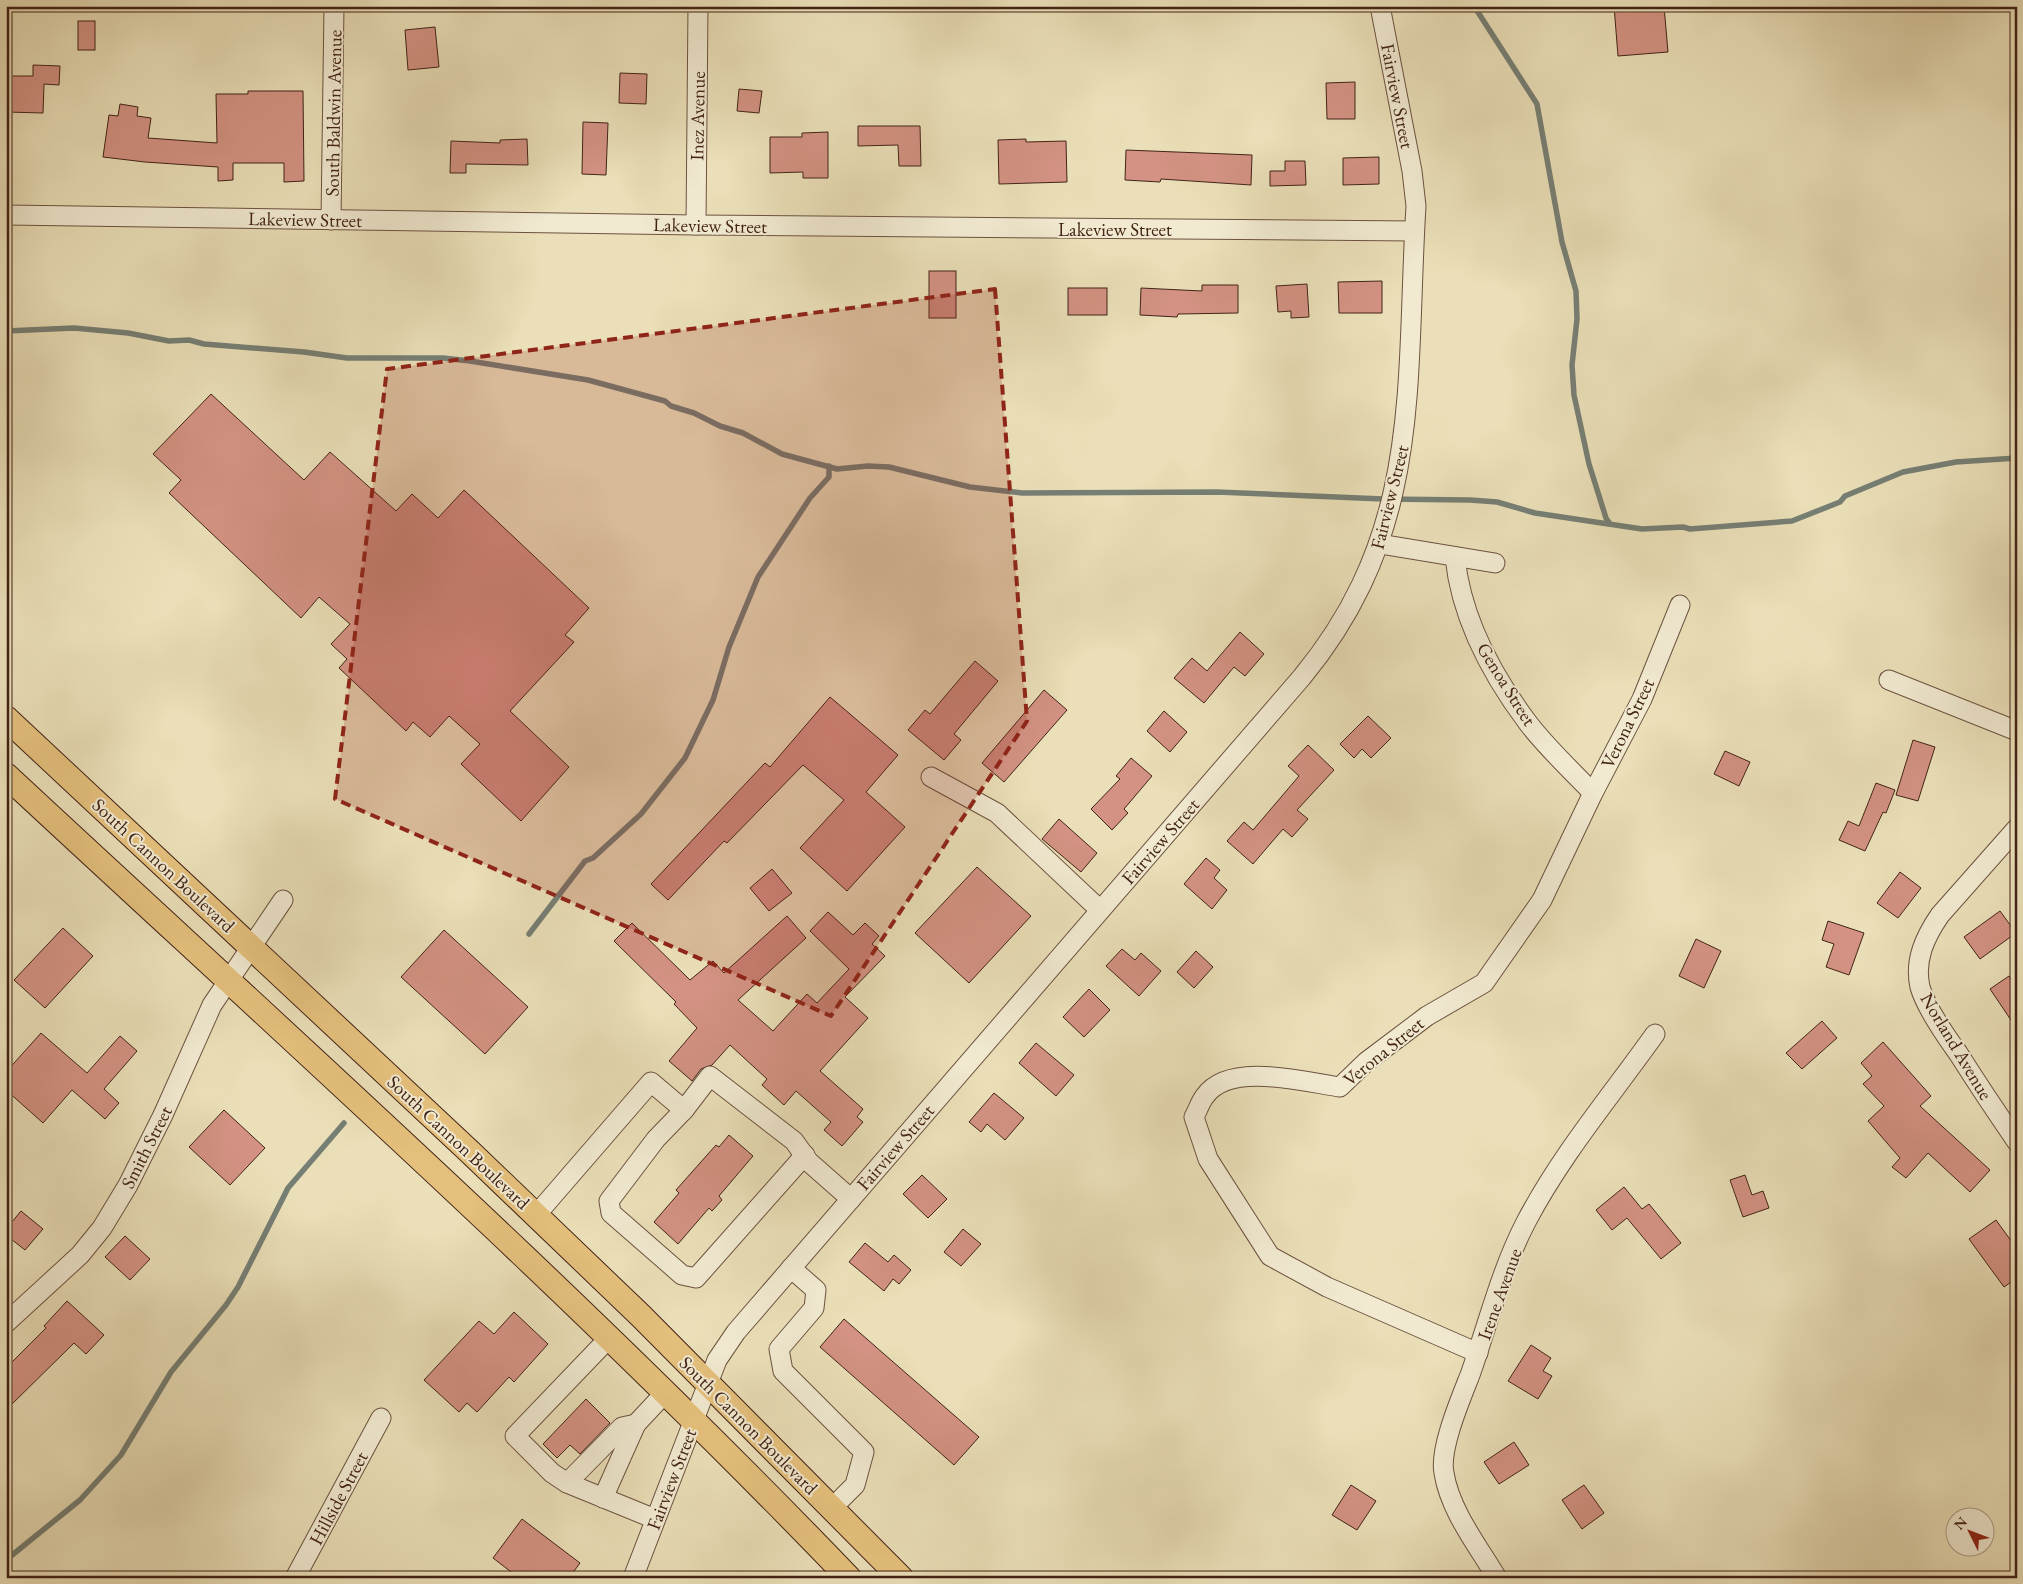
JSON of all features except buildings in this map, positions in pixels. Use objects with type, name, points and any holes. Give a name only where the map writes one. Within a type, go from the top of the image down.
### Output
[{"type":"main road","name":"South Cannon Boulevard","points":[[6,718],[536,1215],[708,1383],[901,1578]]},
{"type":"main road","name":"South Cannon Boulevard","points":[[6,775],[609,1338],[849,1578]]},
{"type":"street","name":"South Baldwin Avenue","points":[[331,220],[334,6]]},
{"type":"street","name":"Inez Avenue","points":[[696,225],[698,6]]},
{"type":"street","name":"Fairview Street","points":[[633,1578],[717,1360],[736,1332],[1316,660],[1348,612],[1380,544],[1390,511],[1401,456],[1407,404],[1416,206],[1412,171],[1380,6]]},
{"type":"street","name":"Lakeview Street","points":[[6,215],[696,225],[1414,231]]},
{"type":"street","points":[[1380,544],[1495,563]]},
{"type":"street","name":"Genoa Street","points":[[1455,557],[1469,616],[1491,666],[1528,723],[1593,793]]},
{"type":"street","name":"Verona Street","points":[[1478,1353],[1327,1288],[1270,1256],[1208,1160],[1194,1117],[1206,1094],[1228,1079],[1258,1076],[1340,1088],[1366,1062],[1427,1016],[1484,983],[1542,900],[1593,793],[1642,699],[1680,604]]},
{"type":"street","points":[[1889,680],[2017,731]]},
{"type":"street","points":[[931,777],[998,813],[1100,910]]},
{"type":"street","name":"Norland Avenue","points":[[2017,828],[1928,931],[1921,950],[1919,971],[1921,988],[1940,1027],[2017,1142]]},
{"type":"street","name":"Smith Street","points":[[6,1323],[80,1255],[102,1228],[128,1185],[163,1115],[212,1005],[283,900]]},
{"type":"street","name":"Irene Avenue","points":[[1496,1578],[1456,1509],[1444,1473],[1444,1460],[1454,1418],[1509,1262],[1526,1222],[1566,1158],[1655,1034]]},
{"type":"street","points":[[804,1155],[696,1278],[682,1275],[611,1213],[609,1201],[656,1139],[684,1110],[710,1076],[794,1141],[804,1155],[850,1199]]},
{"type":"street","points":[[536,1215],[651,1082],[684,1110]]},
{"type":"street","points":[[791,1268],[816,1290],[814,1308],[780,1349],[783,1371],[864,1452],[855,1485],[832,1508]]},
{"type":"street","points":[[609,1338],[515,1436],[552,1473],[567,1483],[655,1520]]},
{"type":"street","points":[[603,1498],[636,1424],[665,1393]]},
{"type":"street","name":"Hillside Street","points":[[296,1578],[381,1418]]},
{"type":"street","points":[[567,1483],[622,1427],[636,1424]]},
{"type":"highlighted area","points":[[995,289],[1027,721],[831,1016],[335,799],[387,369]]},
{"type":"waterway","points":[[1474,6],[1537,104],[1562,242],[1576,291],[1577,319],[1572,365],[1574,395],[1589,464],[1606,518],[1610,524]]},
{"type":"waterway","points":[[6,331],[74,328],[128,333],[169,341],[189,340],[204,344],[304,352],[347,358],[443,358],[470,361],[588,380],[665,401],[671,406],[694,413],[720,426],[743,433],[782,454],[837,469],[868,466],[889,467],[970,487],[1022,493],[1217,492],[1383,499],[1470,500],[1497,502],[1535,513],[1642,529],[1683,527],[1690,529],[1792,521],[1840,502],[1845,496],[1903,472],[1956,462],[2017,458]]},
{"type":"waterway","points":[[529,934],[585,861],[593,858],[641,814],[685,758],[713,700],[729,647],[758,577],[810,498],[829,477],[829,466]]},
{"type":"waterway","points":[[6,1560],[80,1500],[121,1455],[171,1372],[226,1305],[238,1287],[288,1188],[344,1123]]}]
